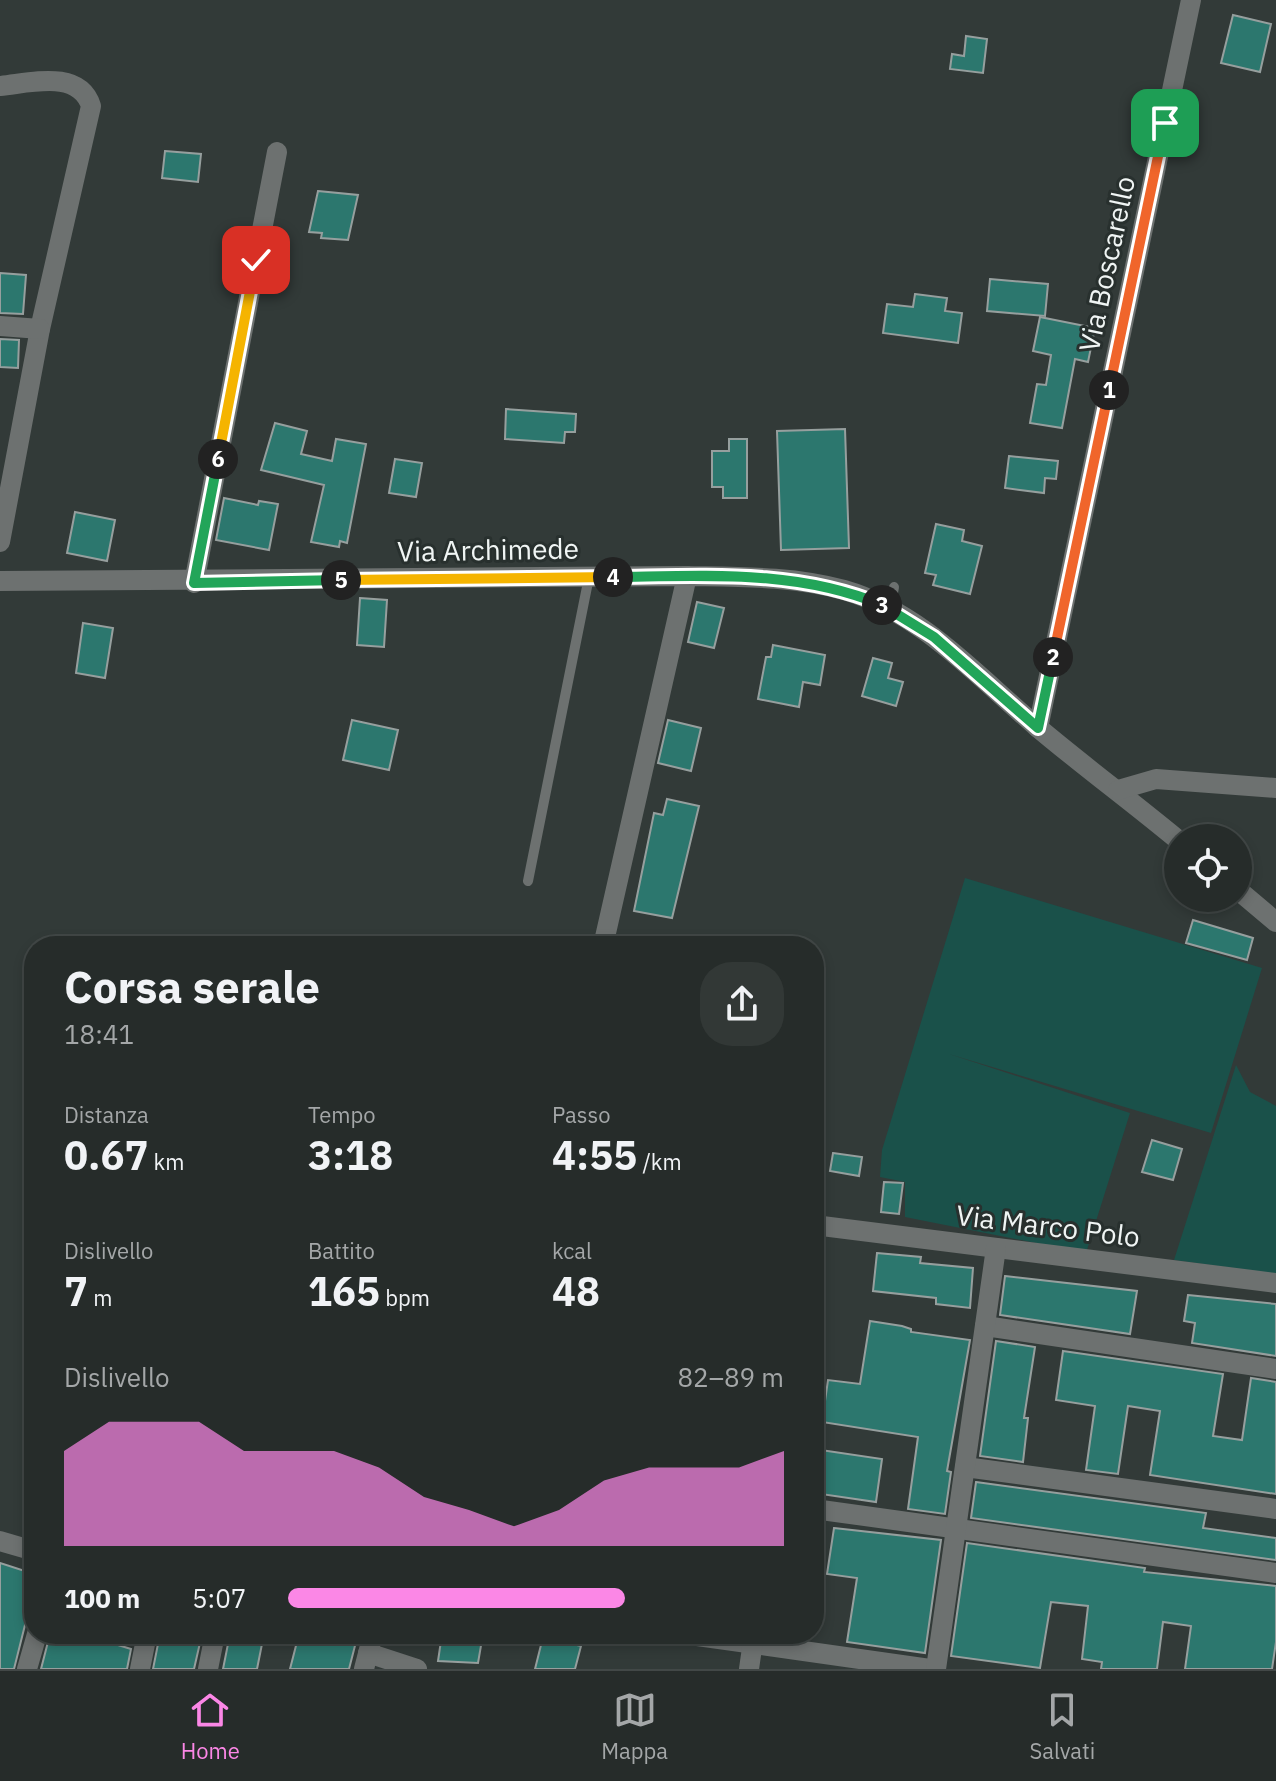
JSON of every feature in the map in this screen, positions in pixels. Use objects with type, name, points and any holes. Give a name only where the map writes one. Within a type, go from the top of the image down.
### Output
[{"type":"street","name":"Via Boscarello","points":[[1038,728],[1191,0]]},
{"type":"street","points":[[0,86],[58,81],[74,84],[88,95],[91,106],[40,329],[0,542]]},
{"type":"street","points":[[194,583],[277,152]]},
{"type":"street","points":[[0,326],[40,329]]},
{"type":"street","name":"Via Archimede","points":[[0,581],[194,583],[687,576],[778,578],[814,584],[846,591],[890,609],[934,637],[1038,728],[1164,828]]},
{"type":"street","points":[[605,936],[687,576]]},
{"type":"street","points":[[1118,790],[1156,779],[1276,788]]},
{"type":"street","points":[[1252,902],[1276,922]]},
{"type":"street","name":"Via Marco Polo","points":[[824,1226],[1276,1283]]},
{"type":"street","points":[[936,1669],[996,1248]]},
{"type":"street","points":[[985,1326],[1276,1369]]},
{"type":"street","points":[[965,1467],[1276,1509]]},
{"type":"street","points":[[824,1510],[1276,1573]]},
{"type":"street","points":[[0,1541],[24,1548]]},
{"type":"street","points":[[27,1669],[34,1644]]},
{"type":"street","points":[[140,1669],[145,1644]]},
{"type":"street","points":[[208,1669],[213,1644]]},
{"type":"street","points":[[749,1669],[753,1644]]},
{"type":"street","points":[[783,1644],[930,1669]]},
{"type":"street","points":[[368,1652],[417,1669]]},
{"type":"lane","points":[[528,881],[589,577]]},
{"type":"lane","points":[[890,609],[894,587]]},
{"type":"green space","points":[[965,878],[1262,968],[1211,1133],[949,1054],[1130,1113],[1086,1253],[905,1217],[905,1182],[880,1177],[882,1150]]},
{"type":"green space","points":[[1236,1065],[1250,1092],[1276,1106],[1276,1274],[1174,1260]]},
{"type":"building","points":[[1233,15],[1271,24],[1260,72],[1221,63]]},
{"type":"building","points":[[966,36],[987,39],[983,73],[950,69],[952,54],[964,56]]},
{"type":"building","points":[[165,151],[201,154],[198,182],[162,178]]},
{"type":"building","points":[[318,191],[358,195],[348,240],[321,238],[322,233],[309,232]]},
{"type":"building","points":[[0,273],[26,275],[23,314],[0,313]]},
{"type":"building","points":[[990,279],[1048,284],[1045,316],[987,311]]},
{"type":"building","points":[[915,294],[947,298],[945,311],[962,313],[958,343],[883,333],[887,304],[913,307]]},
{"type":"building","points":[[1040,317],[1095,328],[1088,362],[1075,359],[1062,428],[1030,423],[1037,384],[1046,385],[1051,355],[1033,351]]},
{"type":"building","points":[[0,339],[19,340],[18,368],[0,367]]},
{"type":"building","points":[[506,409],[576,414],[575,432],[565,432],[564,443],[505,439]]},
{"type":"building","points":[[275,423],[307,431],[301,454],[332,461],[336,439],[366,444],[347,543],[340,541],[339,547],[311,542],[324,485],[261,470]]},
{"type":"building","points":[[845,429],[849,548],[781,550],[777,431]]},
{"type":"building","points":[[729,439],[747,439],[747,498],[723,498],[723,487],[712,487],[712,451],[729,451]]},
{"type":"building","points":[[1009,456],[1058,461],[1056,479],[1045,478],[1044,493],[1005,488]]},
{"type":"building","points":[[395,459],[422,463],[416,497],[389,493]]},
{"type":"building","points":[[224,498],[258,505],[259,501],[278,504],[269,550],[216,540]]},
{"type":"building","points":[[75,512],[115,520],[107,561],[67,553]]},
{"type":"building","points":[[936,524],[964,530],[962,541],[982,546],[970,594],[933,585],[936,575],[925,573]]},
{"type":"building","points":[[360,598],[387,600],[384,647],[357,645]]},
{"type":"building","points":[[697,602],[724,608],[714,648],[688,642]]},
{"type":"building","points":[[83,623],[113,628],[105,678],[76,673]]},
{"type":"building","points":[[773,645],[825,655],[820,685],[803,682],[799,707],[758,699],[766,657],[771,657]]},
{"type":"building","points":[[873,658],[892,663],[888,678],[903,682],[896,706],[862,696]]},
{"type":"building","points":[[352,720],[398,730],[389,770],[343,760]]},
{"type":"building","points":[[668,720],[701,728],[691,771],[658,763]]},
{"type":"building","points":[[667,799],[699,806],[672,918],[634,911],[654,813],[663,815]]},
{"type":"building","points":[[1193,920],[1253,938],[1247,960],[1186,943]]},
{"type":"building","points":[[1152,1140],[1182,1149],[1173,1180],[1142,1172]]},
{"type":"building","points":[[833,1153],[862,1157],[859,1176],[830,1171]]},
{"type":"building","points":[[884,1182],[903,1183],[899,1214],[881,1212]]},
{"type":"building","points":[[877,1253],[921,1257],[920,1263],[973,1268],[970,1308],[936,1304],[936,1298],[873,1291]]},
{"type":"building","points":[[1005,1276],[1137,1291],[1130,1334],[1000,1315]]},
{"type":"building","points":[[1188,1295],[1276,1304],[1276,1356],[1192,1343],[1195,1323],[1184,1321]]},
{"type":"building","points":[[870,1321],[902,1326],[911,1329],[911,1332],[970,1340],[947,1471],[951,1472],[945,1514],[908,1509],[918,1437],[824,1422],[828,1380],[860,1384]]},
{"type":"building","points":[[996,1341],[1035,1347],[1024,1418],[1028,1418],[1023,1462],[980,1456]]},
{"type":"building","points":[[1063,1351],[1223,1374],[1213,1436],[1242,1440],[1251,1378],[1276,1382],[1276,1494],[1150,1475],[1160,1411],[1128,1406],[1118,1474],[1086,1470],[1095,1406],[1056,1400]]},
{"type":"building","points":[[824,1450],[882,1459],[876,1502],[824,1494]]},
{"type":"building","points":[[976,1482],[1206,1513],[1203,1528],[1276,1538],[1276,1560],[971,1518]]},
{"type":"building","points":[[834,1528],[941,1540],[925,1653],[847,1642],[857,1578],[827,1574]]},
{"type":"building","points":[[967,1543],[1145,1568],[1144,1572],[1276,1586],[1276,1642],[1272,1669],[1185,1669],[1191,1626],[1163,1622],[1157,1669],[1101,1669],[1102,1662],[1082,1659],[1088,1606],[1051,1602],[1040,1668],[951,1656]]},
{"type":"building","points":[[0,1563],[24,1571],[24,1629],[14,1669],[0,1669]]},
{"type":"building","points":[[47,1644],[115,1644],[131,1649],[127,1669],[41,1669]]},
{"type":"building","points":[[158,1644],[200,1644],[194,1669],[153,1669]]},
{"type":"building","points":[[228,1644],[262,1644],[257,1669],[223,1669]]},
{"type":"building","points":[[296,1644],[355,1644],[349,1669],[290,1669]]},
{"type":"building","points":[[441,1644],[481,1644],[478,1663],[438,1661]]},
{"type":"building","points":[[541,1644],[581,1646],[575,1669],[535,1669]]},
{"type":"route","points":[[256,260],[194,583],[687,576],[778,578],[814,584],[846,591],[890,609],[934,637],[1038,728],[1165,123]]}]
